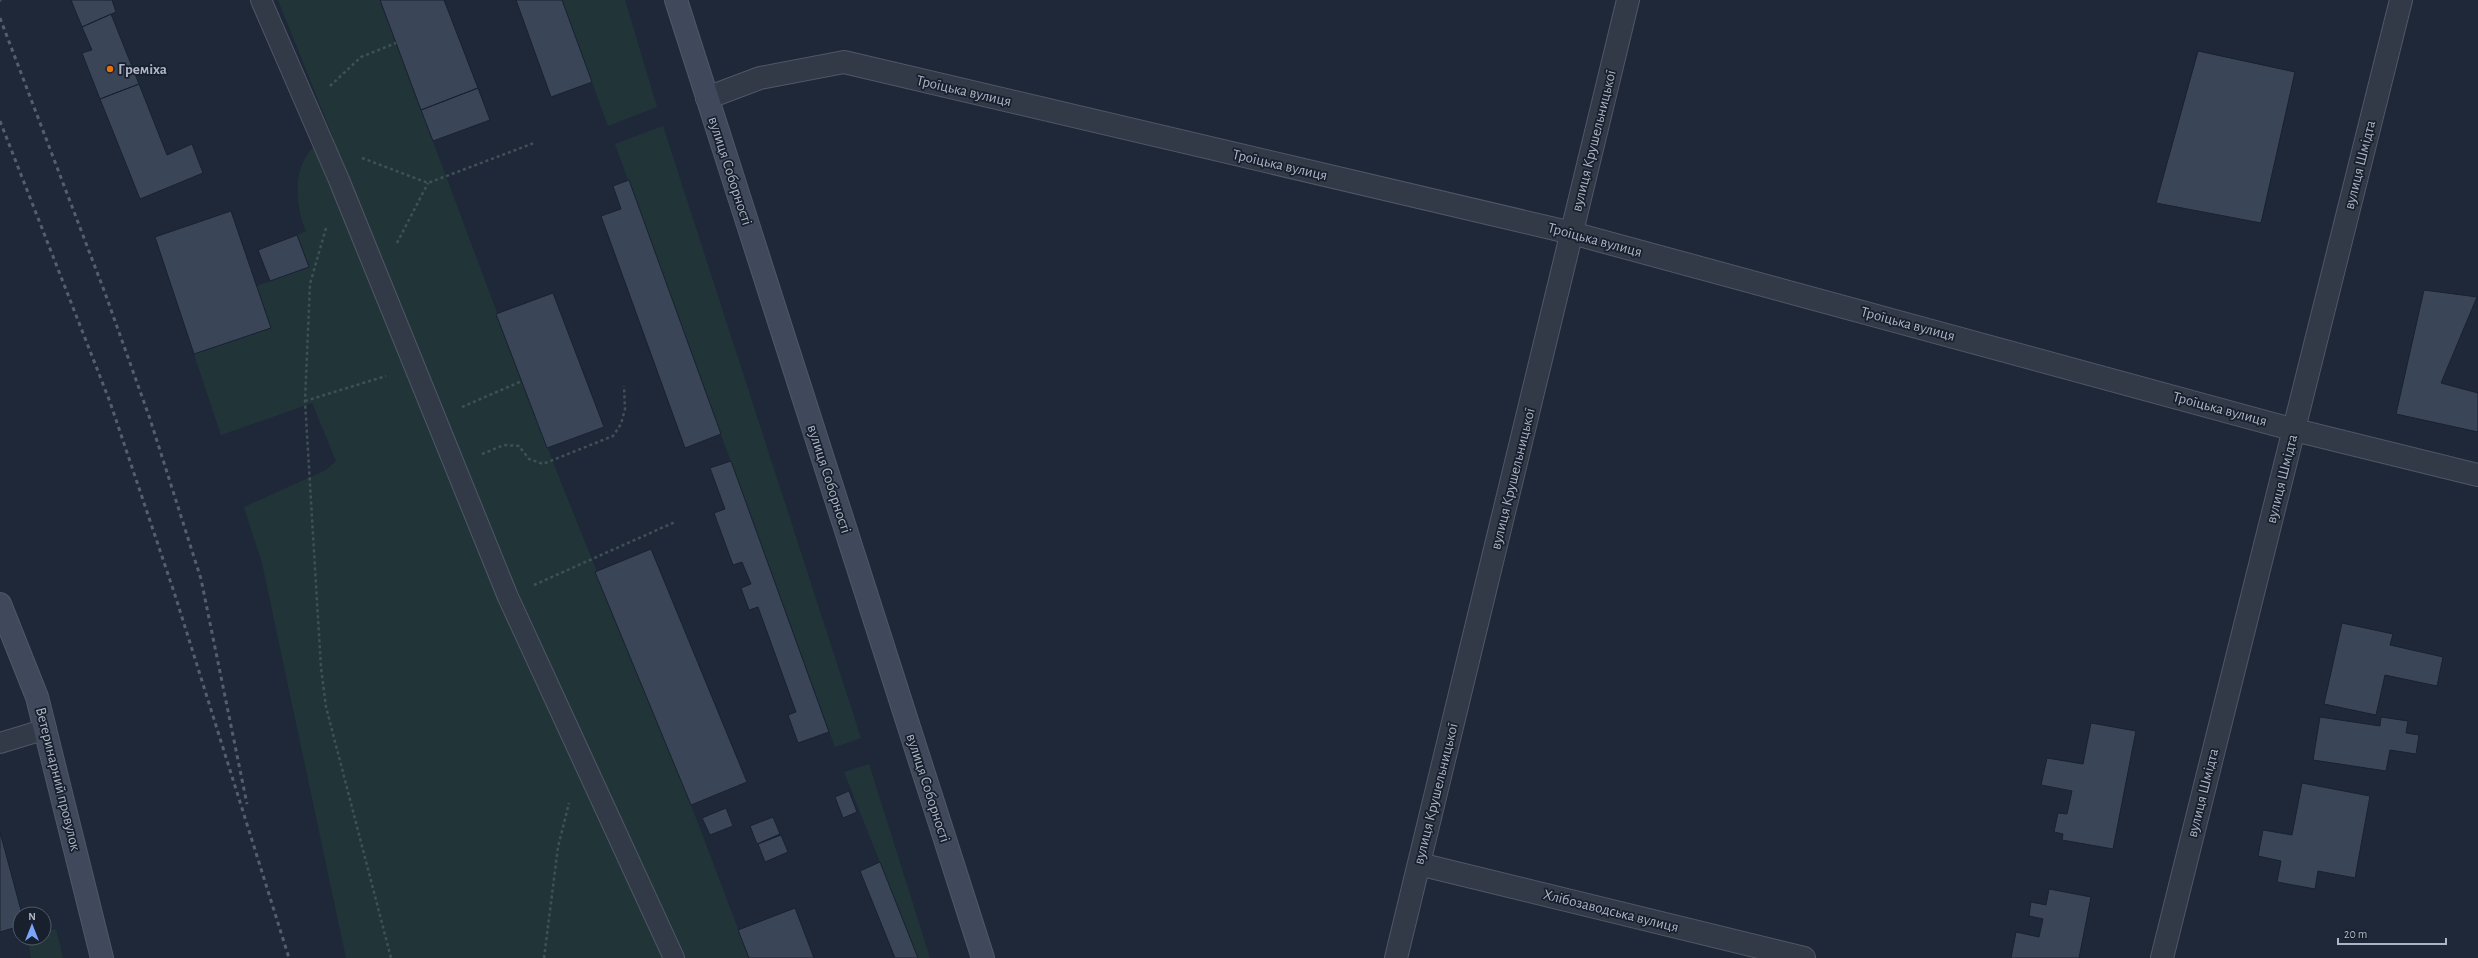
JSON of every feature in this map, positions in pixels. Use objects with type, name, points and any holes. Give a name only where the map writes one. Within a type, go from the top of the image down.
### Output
[{"type":"main road","name":"вулиця Соборності","points":[[676,0],[983,958]]},
{"type":"main road","name":"Ветеринарний провулок","points":[[0,604],[37,697],[102,958]]},
{"type":"street","name":"вулиця Крушельницької","points":[[1396,958],[1628,0]]},
{"type":"street","name":"вулиця Шмідта","points":[[2162,958],[2295,430],[2401,0]]},
{"type":"street","name":"Троїцька вулиця","points":[[707,98],[760,78],[844,62],[1572,233],[2295,430],[2478,475]]},
{"type":"street","name":"Хлібозаводська вулиця","points":[[1419,864],[1804,958]]},
{"type":"lane","points":[[260,0],[323,143],[508,597],[674,958]]},
{"type":"lane","points":[[0,743],[46,729]]},
{"type":"path","points":[[308,107],[361,57],[396,43]]},
{"type":"path","points":[[323,143],[428,183],[534,143]]},
{"type":"path","points":[[379,278],[428,183]]},
{"type":"path","points":[[327,225],[310,284],[305,401],[321,668],[326,708],[391,958]]},
{"type":"path","points":[[305,401],[415,367]]},
{"type":"path","points":[[484,397],[522,381]]},
{"type":"path","points":[[455,465],[504,445],[519,446],[529,458],[543,464],[614,436],[621,424],[625,409],[624,386]]},
{"type":"path","points":[[508,597],[675,522]]},
{"type":"path","points":[[544,958],[561,829],[572,795],[586,766]]},
{"type":"green space","points":[[278,0],[380,0],[556,470],[691,805],[749,958],[346,958],[262,563],[244,507],[326,470],[336,461],[312,403],[221,435],[194,354],[271,328],[257,286],[309,267],[297,235],[306,231],[302,221],[298,198],[299,176],[307,155],[314,146],[333,137]]},
{"type":"green space","points":[[562,0],[625,0],[657,107],[608,126]]},
{"type":"green space","points":[[663,126],[861,738],[835,747],[615,144]]},
{"type":"green space","points":[[869,764],[930,958],[918,958],[844,772]]},
{"type":"green space","points":[[56,929],[63,958],[31,958],[29,946],[52,946],[52,930]]},
{"type":"building","points":[[71,0],[112,0],[116,12],[82,27]]},
{"type":"building","points":[[380,0],[444,0],[478,88],[421,110]]},
{"type":"building","points":[[516,0],[562,0],[592,82],[551,97]]},
{"type":"building","name":"Греміха","points":[[111,14],[139,84],[100,99],[82,53],[92,50],[82,27]]},
{"type":"building","points":[[2198,51],[2295,72],[2261,223],[2156,203]]},
{"type":"building","points":[[139,84],[167,155],[192,144],[203,173],[140,199],[100,99]]},
{"type":"building","points":[[478,88],[490,120],[433,141],[421,110]]},
{"type":"building","points":[[629,180],[721,434],[685,448],[601,216],[621,209],[613,186]]},
{"type":"building","points":[[231,211],[271,328],[194,354],[155,237]]},
{"type":"building","points":[[297,235],[309,267],[270,281],[258,250]]},
{"type":"building","points":[[2424,290],[2477,297],[2441,383],[2478,393],[2478,432],[2396,414]]},
{"type":"building","points":[[553,293],[604,427],[547,448],[496,314]]},
{"type":"building","points":[[731,461],[829,732],[798,743],[788,715],[796,712],[758,607],[749,610],[741,588],[751,584],[742,562],[733,565],[714,513],[725,509],[710,468]]},
{"type":"building","points":[[651,549],[747,782],[691,805],[595,572]]},
{"type":"building","points":[[2342,623],[2393,634],[2390,645],[2443,657],[2437,686],[2385,675],[2376,715],[2324,704]]},
{"type":"building","points":[[2320,717],[2380,726],[2381,717],[2408,721],[2406,733],[2419,735],[2416,754],[2390,750],[2386,771],[2313,760]]},
{"type":"building","points":[[2091,723],[2136,731],[2113,849],[2062,840],[2063,834],[2054,832],[2058,813],[2067,814],[2072,791],[2041,785],[2047,758],[2083,764]]},
{"type":"building","points":[[2302,783],[2370,796],[2355,878],[2318,871],[2315,889],[2277,882],[2281,861],[2258,856],[2263,830],[2292,835]]},
{"type":"building","points":[[849,791],[857,812],[843,818],[835,797]]},
{"type":"building","points":[[726,808],[733,826],[710,835],[702,818]]},
{"type":"building","points":[[773,817],[780,834],[757,844],[750,826]]},
{"type":"building","points":[[0,832],[20,906],[12,906],[12,928],[0,932]]},
{"type":"building","points":[[781,835],[788,852],[765,862],[758,844]]},
{"type":"building","points":[[880,862],[918,958],[895,958],[860,871]]},
{"type":"building","points":[[2049,889],[2091,897],[2079,958],[2011,958],[2016,932],[2039,937],[2043,919],[2029,916],[2031,902],[2046,905]]},
{"type":"building","points":[[795,908],[814,958],[749,958],[738,930]]},
{"type":"railway","points":[[0,18],[105,293],[150,419],[201,579],[247,804]]},
{"type":"railway","points":[[0,121],[110,402],[175,595],[289,958]]},
{"type":"place","name":"Греміха","points":[[110,69]]}]
